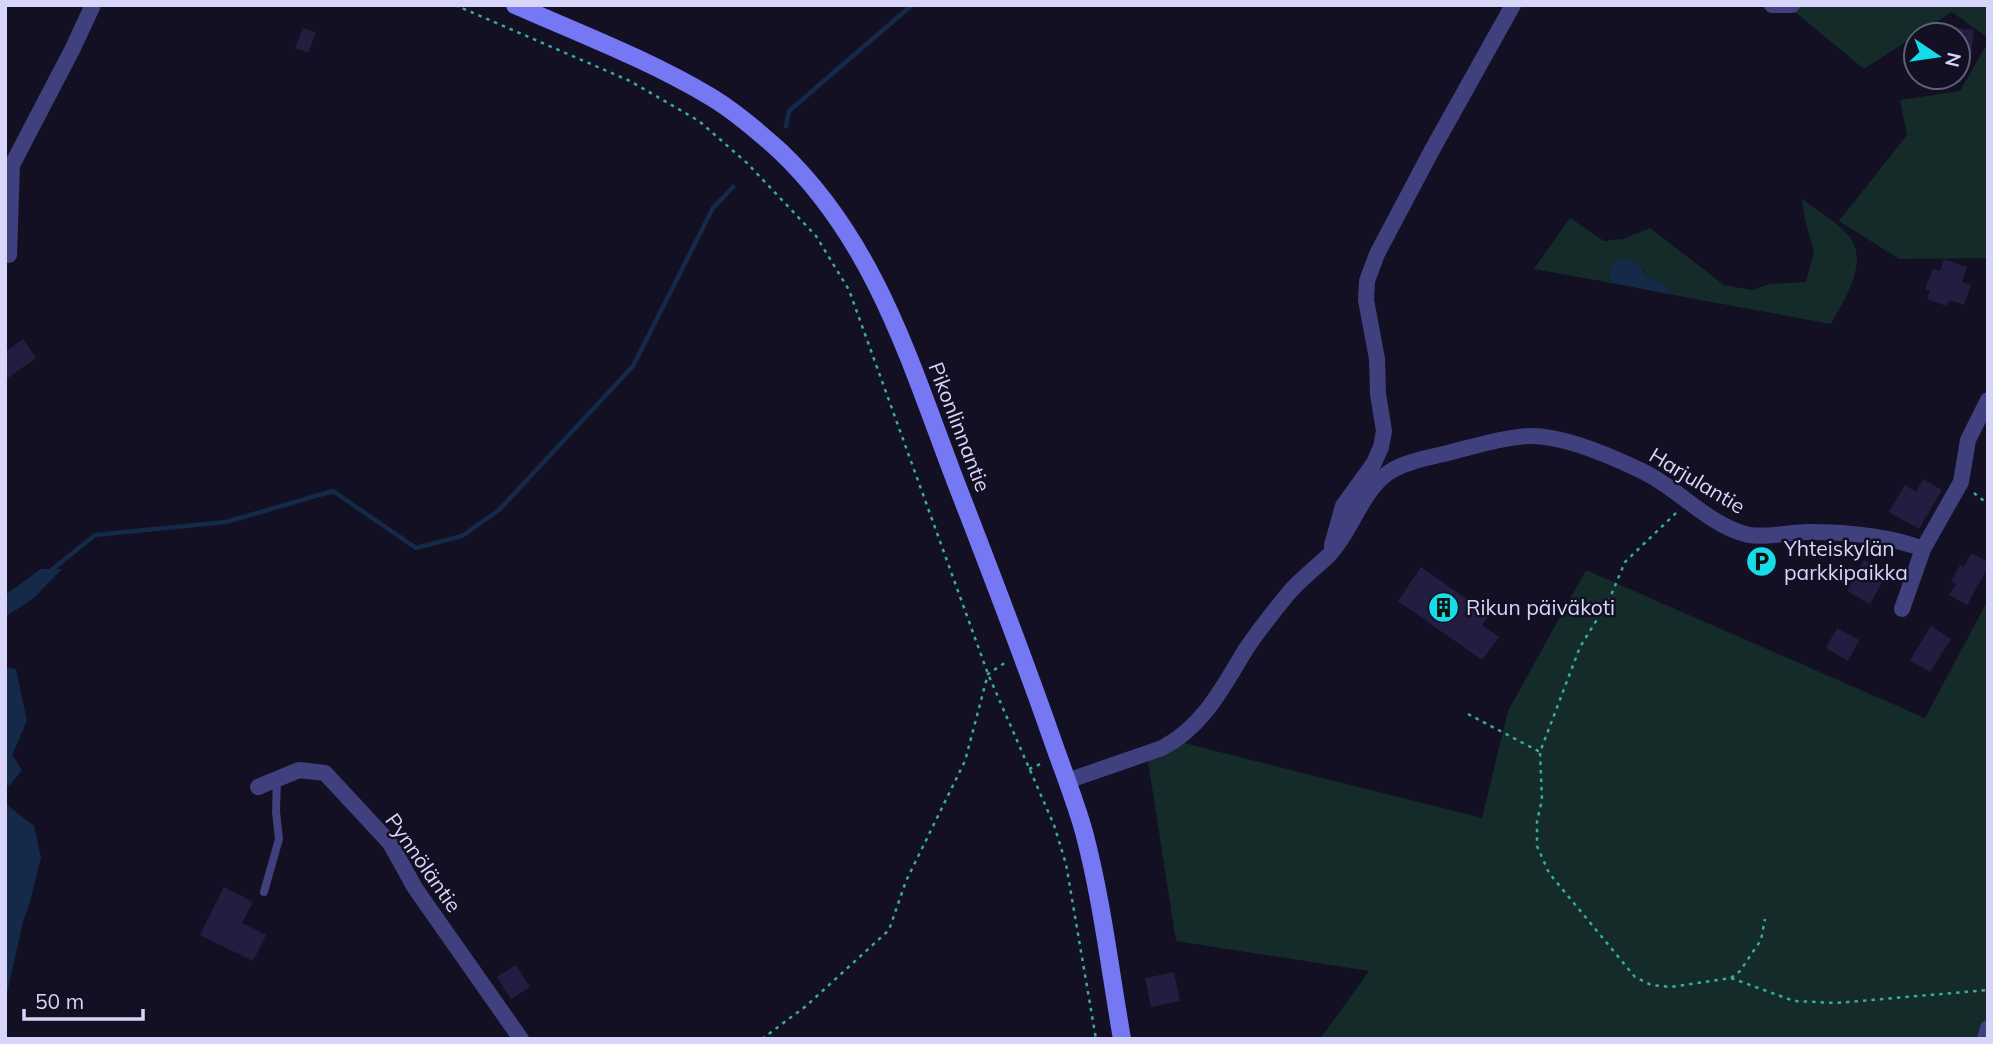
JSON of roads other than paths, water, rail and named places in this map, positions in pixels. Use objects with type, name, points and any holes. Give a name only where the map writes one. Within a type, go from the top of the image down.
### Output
[{"type":"street","points":[[9,255],[12,165],[93,5]]},
{"type":"street","name":"Pikonlinnantie","points":[[515,5],[665,72],[712,97],[735,113],[773,145],[822,197],[867,265],[893,318],[1021,653],[1084,831],[1097,890],[1122,1039]]},
{"type":"street","points":[[1330,554],[1343,506],[1374,463],[1384,431],[1378,394],[1377,359],[1366,300],[1367,281],[1377,254],[1432,150],[1513,5]]},
{"type":"street","points":[[1772,5],[1793,5]]},
{"type":"street","points":[[1902,609],[1923,549],[1961,482],[1968,440],[1988,400]]},
{"type":"street","name":"Harjulantie","points":[[1067,781],[1162,748],[1192,729],[1211,706],[1248,646],[1269,618],[1307,574],[1330,554],[1371,490],[1389,472],[1420,460],[1486,443],[1531,436],[1564,441],[1623,461],[1654,477],[1715,522],[1747,535],[1832,533],[1872,536],[1923,549]]},
{"type":"street","name":"Pynnöläntie","points":[[258,787],[299,770],[325,774],[390,844],[415,888],[521,1039]]},
{"type":"street","points":[[1985,1039],[1988,1028]]},
{"type":"lane","points":[[264,891],[279,839],[277,779]]},
{"type":"water","points":[[1625,258],[1639,265],[1647,279],[1656,279],[1669,288],[1668,294],[1612,283],[1611,268]]},
{"type":"water","points":[[41,569],[62,569],[34,598],[5,617],[5,595]]},
{"type":"water","points":[[5,667],[16,669],[27,721],[12,755],[22,770],[10,785],[5,786]]},
{"type":"water","points":[[5,806],[34,826],[41,857],[5,1002]]},
{"type":"waterway","points":[[786,126],[789,111],[912,5]]},
{"type":"waterway","points":[[49,572],[95,535],[226,522],[333,491],[416,548],[462,536],[499,510],[633,366],[713,208],[733,187]]},
{"type":"place","name":"Yhteiskylän parkkipaikka","points":[[1761,561]]},
{"type":"place","name":"Rikun päiväkoti","points":[[1443,608]]}]
